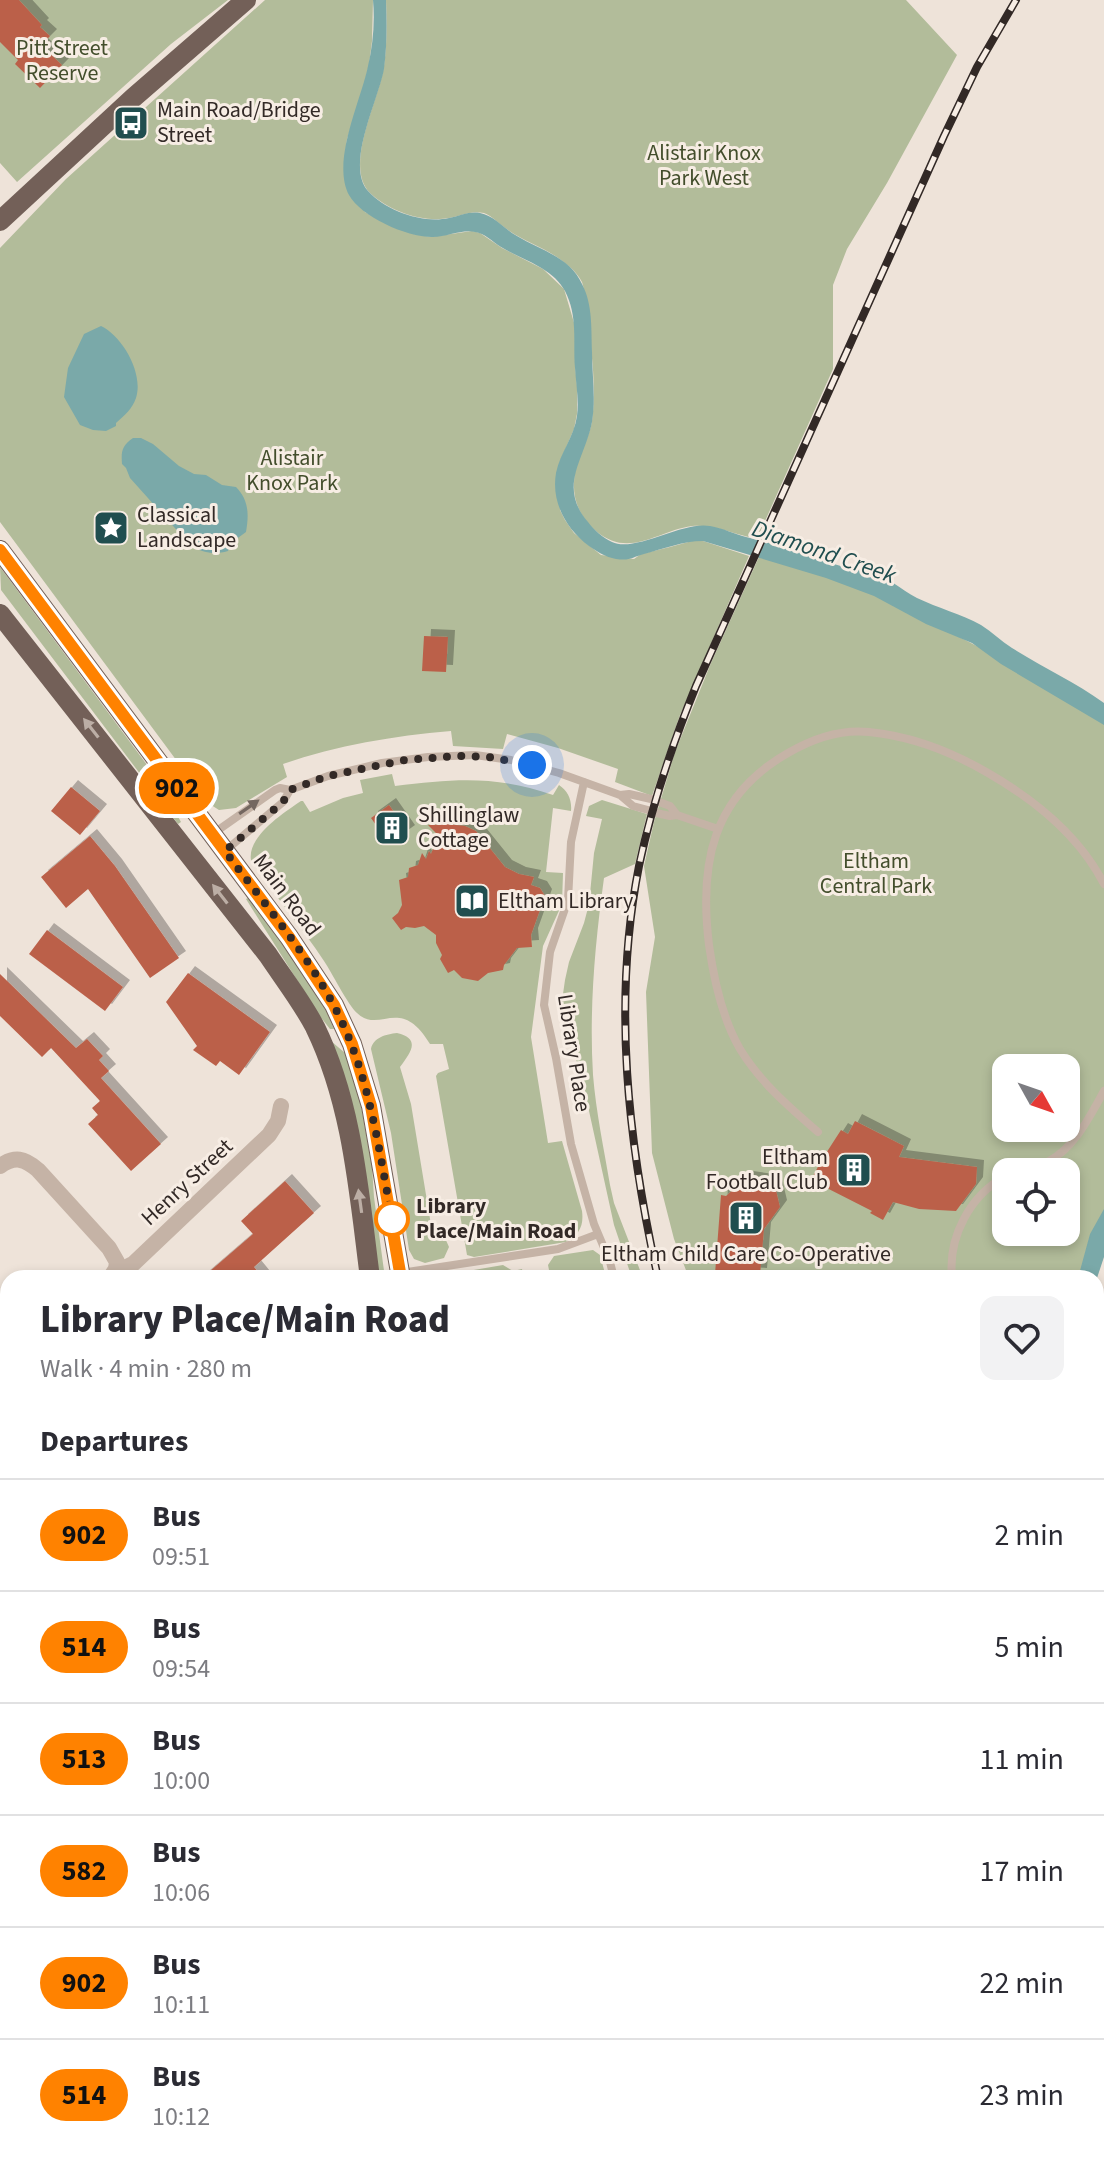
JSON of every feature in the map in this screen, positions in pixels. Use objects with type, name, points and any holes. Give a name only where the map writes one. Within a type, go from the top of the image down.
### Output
[{"type":"main road","points":[[0,221],[133,98],[246,0]]},
{"type":"main road","name":"Main Road","points":[[0,550],[225,851],[334,1005],[352,1044],[371,1106],[400,1270]]},
{"type":"main road","points":[[0,614],[268,955],[314,1026],[343,1103],[369,1270]]},
{"type":"main road","points":[[195,861],[212,834]]},
{"type":"main road","points":[[195,861],[210,860],[225,851]]},
{"type":"main road","points":[[314,1026],[352,1044]]},
{"type":"street","name":"Henry Street","points":[[121,1270],[133,1264],[269,1135],[278,1121],[281,1106]]},
{"type":"street","points":[[0,1166],[18,1158],[38,1170],[109,1248],[114,1255],[113,1270]]},
{"type":"lane","points":[[818,1132],[755,1071],[739,1046],[722,1007],[711,959],[705,915],[705,882],[710,855],[718,829],[742,790],[757,773],[817,739],[841,732],[867,732],[902,738],[945,752],[1015,788],[1049,815],[1076,843],[1104,884]]},
{"type":"lane","points":[[212,834],[280,788],[290,790],[363,767],[405,760],[475,755],[511,760],[559,773],[620,795],[633,806],[677,815],[718,829]]},
{"type":"lane","name":"Library Place","points":[[584,782],[571,842],[568,900],[550,952],[544,1005],[571,1144],[612,1270]]},
{"type":"lane","points":[[225,851],[283,802],[290,790]]},
{"type":"lane","points":[[620,795],[629,794],[670,806],[677,815]]},
{"type":"lane","points":[[1054,1158],[1081,1129],[1104,1091]]},
{"type":"lane","points":[[952,1270],[952,1249],[962,1222],[992,1186]]},
{"type":"lane","points":[[431,1270],[558,1249],[598,1234]]},
{"type":"green space","name":"Pitt Street Reserve","points":[[0,0],[228,0],[171,44],[17,182],[0,163]]},
{"type":"green space","name":"Alistair Knox Park","points":[[265,0],[373,0],[369,65],[347,139],[344,163],[365,212],[389,225],[430,237],[472,231],[480,233],[543,269],[564,289],[575,326],[577,414],[559,464],[560,510],[574,533],[601,555],[634,559],[641,554],[703,541],[749,556],[680,715],[652,796],[615,782],[618,769],[558,748],[507,734],[503,749],[453,746],[451,731],[366,742],[283,764],[287,777],[236,808],[219,810],[208,803],[0,522],[0,248],[66,179]]},
{"type":"green space","name":"Alistair Knox Park West","points":[[386,0],[906,0],[957,55],[847,249],[833,285],[833,369],[757,539],[717,528],[692,526],[643,541],[620,543],[596,531],[582,515],[577,506],[574,476],[591,425],[594,394],[581,280],[559,258],[511,232],[487,214],[475,212],[439,219],[418,217],[396,210],[378,199],[363,181],[361,150],[384,66]]},
{"type":"green space","name":"Eltham Central Park","points":[[763,548],[832,570],[1104,713],[1104,1230],[1091,1270],[686,1270],[674,1239],[652,1153],[646,992],[655,937],[644,866],[675,752]]},
{"type":"green space","points":[[0,567],[156,777],[181,822],[178,824],[1,590]]},
{"type":"green space","points":[[392,774],[395,786],[474,780],[512,784],[553,795],[559,785],[570,800],[571,811],[553,808],[546,872],[563,873],[562,904],[543,946],[531,1037],[548,1143],[562,1141],[582,1211],[580,1230],[566,1242],[474,1257],[467,1255],[436,1076],[449,1069],[443,1044],[430,1044],[409,1021],[400,1018],[366,1019],[357,1013],[315,948],[251,860],[251,851],[260,834],[301,801],[310,812],[363,793],[360,780]]},
{"type":"green space","points":[[602,800],[647,814],[635,864],[604,878],[592,1001],[594,1089],[610,1185],[640,1270],[629,1270],[614,1225],[582,1079],[563,1018],[565,980],[589,904],[594,853],[602,819],[586,816],[589,806]]},
{"type":"green space","points":[[248,898],[283,943],[327,1012],[334,1029],[330,1029],[319,1015]]},
{"type":"green space","points":[[397,1033],[412,1043],[400,1067],[411,1104],[432,1231],[445,1238],[449,1247],[444,1258],[425,1263],[414,1259],[409,1250],[391,1133],[371,1049],[381,1037]]},
{"type":"green space","points":[[331,1041],[345,1053],[358,1089],[372,1167],[384,1270],[377,1270]]},
{"type":"green space","points":[[593,1250],[600,1255],[604,1270],[549,1270],[548,1265],[554,1256]]},
{"type":"green space","points":[[503,1265],[511,1270],[474,1270]]},
{"type":"water","points":[[373,0],[386,0],[386,34],[384,69],[361,149],[362,180],[368,191],[395,210],[417,217],[439,219],[472,213],[485,215],[570,267],[586,292],[591,326],[593,413],[574,484],[579,509],[596,531],[612,542],[622,544],[686,528],[710,526],[849,568],[866,569],[917,598],[981,625],[1012,648],[1093,695],[1104,703],[1104,725],[1001,664],[972,643],[926,624],[874,596],[826,578],[703,541],[631,558],[612,558],[589,546],[573,532],[558,504],[555,484],[558,466],[578,410],[573,319],[565,291],[545,270],[482,234],[465,232],[433,237],[411,234],[386,225],[364,211],[349,195],[344,181],[345,148],[370,58]]},
{"type":"water","points":[[101,326],[116,338],[129,356],[138,388],[130,409],[116,426],[106,431],[80,425],[64,397],[68,368],[84,334]]},
{"type":"water","points":[[133,438],[153,444],[179,466],[194,474],[206,475],[222,485],[236,487],[247,508],[248,520],[246,532],[231,543],[228,551],[209,553],[191,546],[130,478],[122,464],[122,456],[124,446]]},
{"type":"water","points":[[1104,1209],[1104,1257],[1100,1270],[1080,1270],[1090,1234]]},
{"type":"building","points":[[0,0],[19,0],[50,36],[41,45],[62,65],[40,88],[15,64],[18,60],[0,42]]},
{"type":"building","points":[[424,636],[448,637],[446,672],[422,671]]},
{"type":"building","points":[[71,787],[100,811],[80,835],[51,811]]},
{"type":"building","name":"Shillinglaw Cottage","points":[[389,805],[408,832],[390,845],[371,818]]},
{"type":"building","name":"Eltham Library","points":[[447,824],[476,831],[505,867],[534,877],[531,885],[540,888],[545,896],[531,935],[532,947],[517,948],[503,970],[488,973],[478,981],[462,978],[454,970],[448,973],[440,959],[442,955],[436,935],[424,926],[401,930],[392,918],[402,905],[399,880],[408,877],[409,868],[418,865],[422,853],[426,859],[429,851],[431,854],[438,835],[428,825]]},
{"type":"building","points":[[90,836],[115,866],[179,958],[150,978],[88,889],[66,908],[41,877]]},
{"type":"building","points":[[47,930],[123,987],[105,1011],[29,954]]},
{"type":"building","points":[[188,973],[270,1032],[239,1075],[220,1061],[216,1066],[193,1050],[197,1046],[166,1002]]},
{"type":"building","points":[[0,974],[76,1048],[87,1039],[103,1056],[99,1060],[109,1071],[101,1078],[161,1144],[131,1171],[88,1124],[98,1115],[92,1108],[100,1101],[51,1048],[42,1057],[0,1016]]},
{"type":"building","points":[[855,1121],[904,1146],[899,1157],[977,1167],[976,1184],[956,1211],[919,1209],[893,1202],[883,1220],[870,1213],[872,1211],[811,1180],[841,1130],[848,1134]]},
{"type":"building","name":"Eltham Child Care Co-Operative","points":[[746,1178],[774,1182],[780,1207],[764,1229],[760,1270],[715,1270],[721,1195],[726,1196]]},
{"type":"building","points":[[285,1181],[314,1213],[254,1267],[256,1270],[211,1270],[253,1234],[241,1221]]},
{"type":"railway","points":[[656,1270],[632,1124],[625,1021],[631,918],[650,820],[696,686],[944,136],[977,67],[1016,0]]},
{"type":"bus line","name":"902","points":[[0,550],[289,937],[334,1005],[352,1044],[371,1106],[400,1270]]},
{"type":"place","name":"Main Road/Bridge Street","points":[[131,123]]},
{"type":"place","name":"Classical Landscape","points":[[111,528]]},
{"type":"place","name":"Shillinglaw Cottage","points":[[392,828]]},
{"type":"place","name":"Eltham Library","points":[[472,901]]},
{"type":"place","name":"Eltham Football Club","points":[[854,1170]]},
{"type":"place","name":"Eltham Child Care Co-Operative","points":[[746,1218]]},
{"type":"place","name":"Library Place/Main Road","points":[[392,1219]]},
{"type":"route","points":[[392,1219],[371,1106],[343,1024],[289,937],[225,851],[283,802],[290,790],[328,776],[405,760],[475,755],[532,765]]},
{"type":"water label","name":"Diamond Creek","points":[[824,552]]}]
